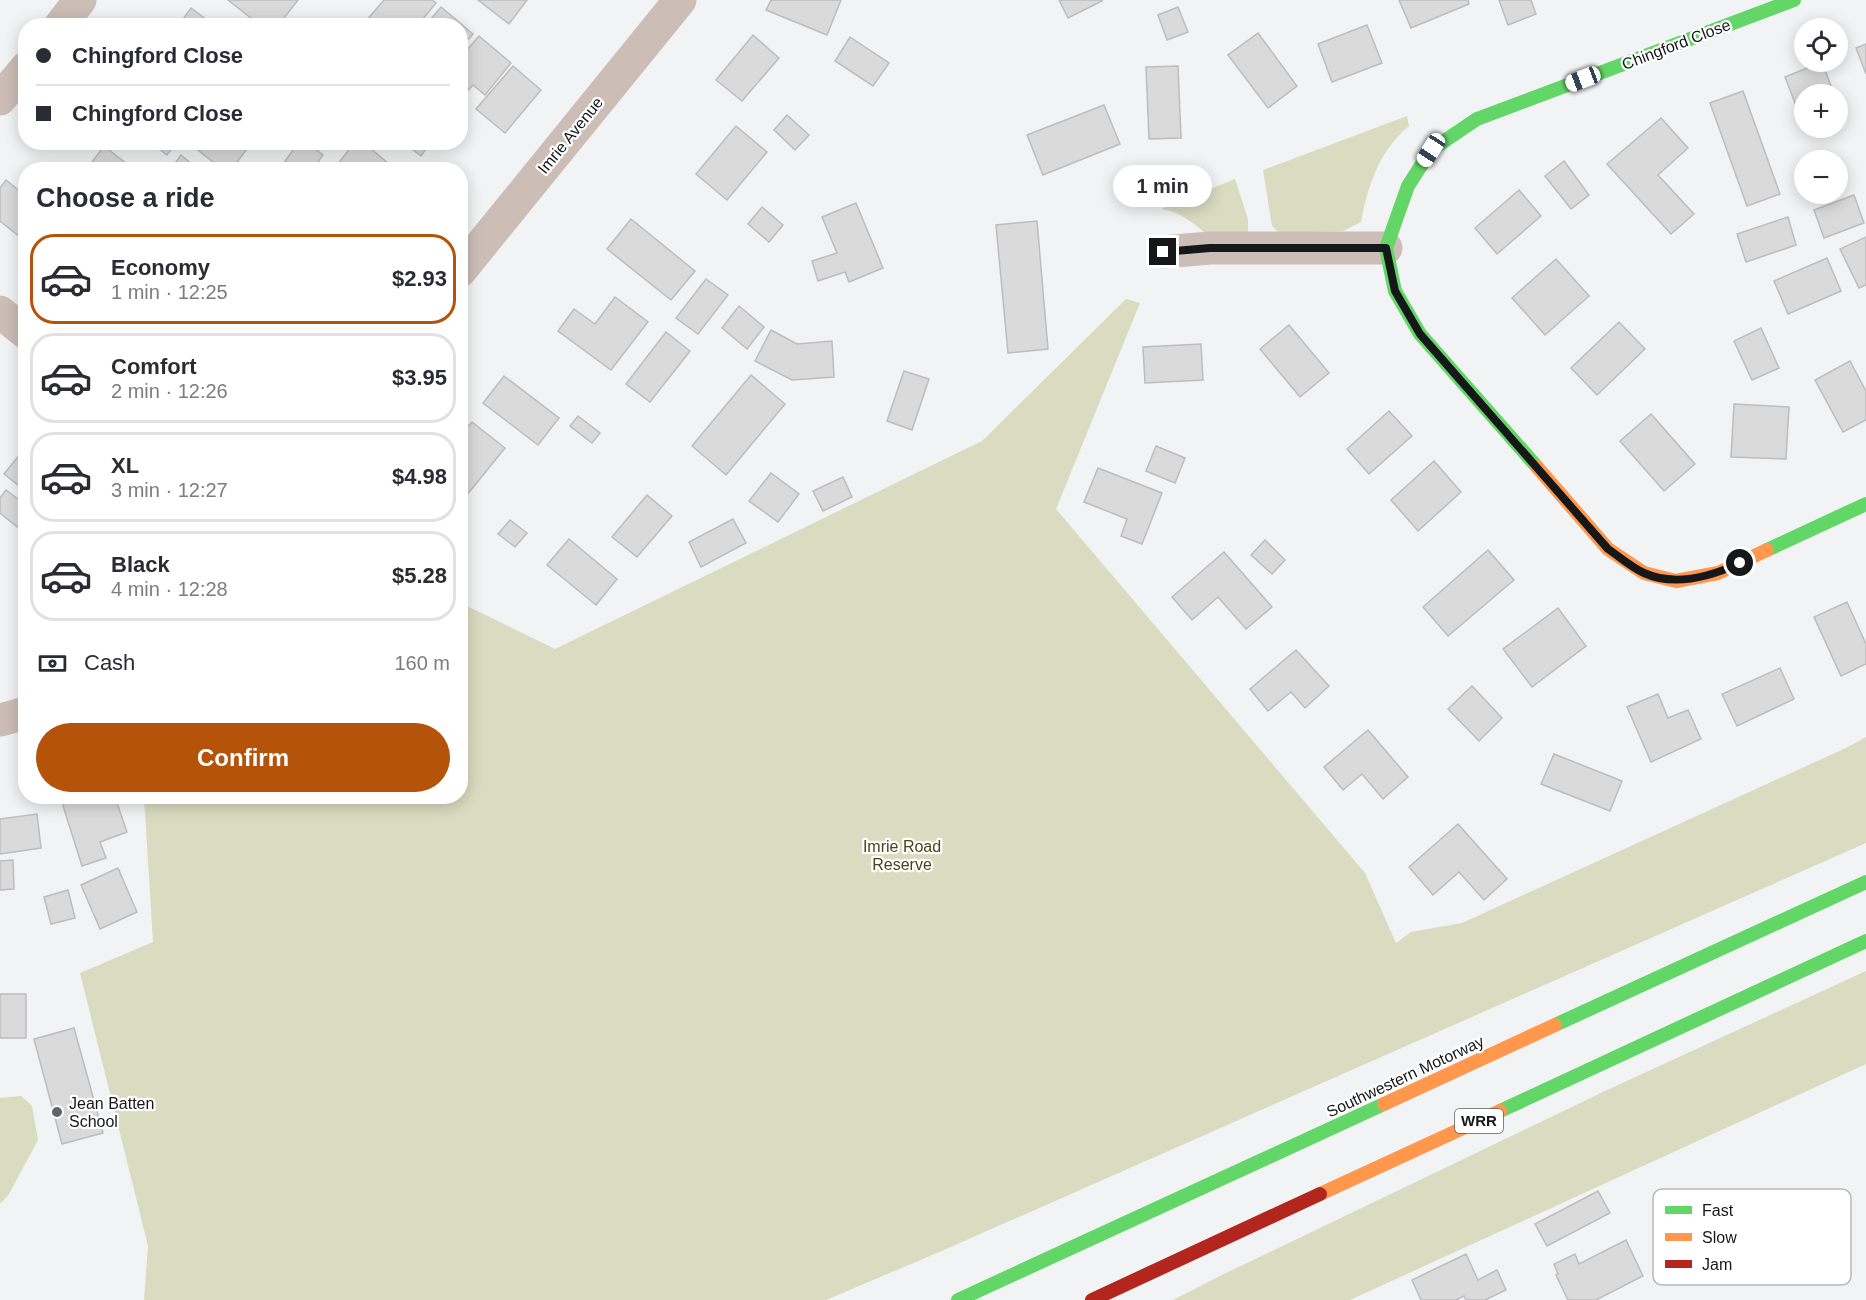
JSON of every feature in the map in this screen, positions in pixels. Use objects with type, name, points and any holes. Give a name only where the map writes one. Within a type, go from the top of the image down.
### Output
[{"type":"main road","name":"Chingford Close","points":[[1386,248],[1408,186],[1431,150],[1477,119],[1794,0]]},
{"type":"main road","points":[[1386,248],[1395,291],[1420,334],[1608,549],[1644,573],[1676,581],[1719,573],[1866,504]]},
{"type":"main road","name":"Southwestern Motorway","points":[[958,1300],[1866,882]]},
{"type":"main road","name":"WRR","points":[[1094,1300],[1866,941]]},
{"type":"street","points":[[66,18],[80,0]]},
{"type":"street","name":"Imrie Avenue","points":[[468,261],[680,0]]},
{"type":"street","points":[[0,99],[18,78]]},
{"type":"street","points":[[1163,252],[1210,248],[1386,248]]},
{"type":"street","points":[[0,312],[18,327]]},
{"type":"street","points":[[0,720],[18,715]]},
{"type":"green space","points":[[1407,116],[1409,126],[1390,146],[1376,170],[1361,222],[1343,231],[1279,233],[1272,226],[1263,170]]},
{"type":"green space","points":[[1235,179],[1248,219],[1248,235],[1209,236],[1181,216],[1161,209]]},
{"type":"green space","name":"Imrie Road Reserve","points":[[1126,299],[1140,303],[1056,509],[1365,873],[1396,943],[1411,932],[1462,923],[1866,737],[1866,843],[826,1300],[144,1300],[148,1246],[80,973],[153,942],[144,804],[468,804],[468,606],[555,649],[982,441]]},
{"type":"green space","points":[[1866,971],[1866,1064],[1350,1300],[1173,1300],[1605,1091]]},
{"type":"green space","points":[[21,1096],[32,1106],[38,1140],[9,1194],[0,1204],[0,1098]]},
{"type":"building","points":[[228,0],[298,0],[284,18],[251,18]]},
{"type":"building","points":[[384,0],[432,0],[436,3],[424,18],[369,18]]},
{"type":"building","points":[[478,0],[527,0],[509,24]]},
{"type":"building","points":[[771,0],[841,0],[827,35],[766,10]]},
{"type":"building","points":[[1059,0],[1102,0],[1102,1],[1068,18]]},
{"type":"building","points":[[1399,0],[1468,0],[1469,4],[1411,28]]},
{"type":"building","points":[[1499,0],[1531,0],[1536,14],[1508,25]]},
{"type":"building","points":[[441,7],[454,18],[432,18]]},
{"type":"building","points":[[1178,7],[1188,32],[1167,40],[1158,15]]},
{"type":"building","points":[[191,8],[204,18],[184,18]]},
{"type":"building","points":[[1367,25],[1382,63],[1332,82],[1318,44]]},
{"type":"building","points":[[468,30],[473,34],[468,39]]},
{"type":"building","points":[[1258,33],[1297,86],[1268,108],[1228,55]]},
{"type":"building","points":[[753,35],[779,58],[742,101],[716,80]]},
{"type":"building","points":[[479,36],[511,63],[485,95],[473,85],[468,90],[468,49]]},
{"type":"building","points":[[850,37],[889,63],[873,86],[835,61]]},
{"type":"building","points":[[1866,44],[1866,74],[1856,48]]},
{"type":"building","points":[[513,66],[541,90],[505,133],[476,109]]},
{"type":"building","points":[[1178,66],[1181,138],[1149,139],[1146,67]]},
{"type":"building","points":[[1797,72],[1826,72],[1830,84],[1794,84],[1794,101],[1785,77]]},
{"type":"building","points":[[1743,91],[1780,194],[1747,206],[1710,103]]},
{"type":"building","points":[[1104,105],[1120,144],[1043,175],[1027,135]]},
{"type":"building","points":[[787,115],[809,135],[795,150],[774,130]]},
{"type":"building","points":[[1661,118],[1688,148],[1658,175],[1694,214],[1671,234],[1607,164]]},
{"type":"building","points":[[736,126],[767,152],[727,200],[696,174]]},
{"type":"building","points":[[101,150],[109,150],[124,162],[92,162]]},
{"type":"building","points":[[160,150],[171,150],[167,155]]},
{"type":"building","points":[[198,150],[246,150],[237,162],[213,162]]},
{"type":"building","points":[[293,150],[316,150],[323,155],[318,162],[285,161]]},
{"type":"building","points":[[349,150],[372,150],[387,162],[339,162]]},
{"type":"building","points":[[413,150],[425,150],[421,156]]},
{"type":"building","points":[[181,155],[189,162],[176,162]]},
{"type":"building","points":[[1564,161],[1589,195],[1571,209],[1545,176]]},
{"type":"building","points":[[6,180],[18,190],[18,235],[0,221],[0,188]]},
{"type":"building","points":[[1519,190],[1541,216],[1497,254],[1475,228]]},
{"type":"building","points":[[1854,195],[1864,223],[1824,238],[1814,210],[1830,204],[1848,204],[1848,197]]},
{"type":"building","points":[[856,203],[883,268],[849,282],[845,272],[818,281],[812,261],[837,253],[822,217]]},
{"type":"building","points":[[762,207],[783,225],[769,242],[748,224]]},
{"type":"building","points":[[1788,217],[1796,245],[1746,262],[1737,234]]},
{"type":"building","points":[[631,219],[695,271],[671,300],[607,249]]},
{"type":"building","points":[[1037,221],[1048,349],[1008,353],[996,225]]},
{"type":"building","points":[[1866,237],[1866,285],[1859,288],[1840,249]]},
{"type":"building","points":[[1827,258],[1841,291],[1788,314],[1774,281]]},
{"type":"building","points":[[1556,259],[1589,296],[1545,335],[1512,298]]},
{"type":"building","points":[[706,279],[728,295],[698,334],[676,318]]},
{"type":"building","points":[[615,297],[648,322],[611,370],[558,331],[574,309],[595,324]]},
{"type":"building","points":[[739,306],[764,327],[747,349],[722,328]]},
{"type":"building","points":[[1619,322],[1645,349],[1597,395],[1571,368]]},
{"type":"building","points":[[1289,325],[1329,373],[1300,397],[1260,349]]},
{"type":"building","points":[[1761,328],[1779,368],[1752,380],[1734,341]]},
{"type":"building","points":[[771,330],[797,344],[832,341],[834,377],[792,380],[755,361]]},
{"type":"building","points":[[666,332],[690,351],[650,402],[626,384]]},
{"type":"building","points":[[1201,344],[1203,380],[1145,383],[1143,347]]},
{"type":"building","points":[[1850,361],[1866,391],[1866,420],[1843,432],[1815,380]]},
{"type":"building","points":[[904,371],[929,379],[912,430],[887,421]]},
{"type":"building","points":[[751,375],[785,404],[726,475],[692,446]]},
{"type":"building","points":[[504,376],[559,418],[538,445],[483,403]]},
{"type":"building","points":[[1734,404],[1789,407],[1786,459],[1731,457]]},
{"type":"building","points":[[1389,411],[1412,436],[1369,474],[1347,449]]},
{"type":"building","points":[[1651,414],[1695,464],[1664,491],[1620,441]]},
{"type":"building","points":[[578,416],[600,433],[592,443],[570,426]]},
{"type":"building","points":[[472,422],[505,448],[468,494],[468,427]]},
{"type":"building","points":[[1156,446],[1185,458],[1175,483],[1146,471]]},
{"type":"building","points":[[18,457],[18,485],[4,474]]},
{"type":"building","points":[[1434,461],[1461,492],[1418,531],[1391,500]]},
{"type":"building","points":[[1098,468],[1162,493],[1142,544],[1121,536],[1127,519],[1084,502]]},
{"type":"building","points":[[771,473],[799,494],[778,522],[749,501]]},
{"type":"building","points":[[843,477],[852,497],[823,511],[813,491]]},
{"type":"building","points":[[6,490],[18,499],[18,528],[0,513],[0,498]]},
{"type":"building","points":[[647,495],[672,516],[637,557],[612,537]]},
{"type":"building","points":[[733,519],[746,543],[701,567],[689,542]]},
{"type":"building","points":[[510,520],[527,533],[515,547],[498,534]]},
{"type":"building","points":[[569,539],[617,579],[596,605],[547,565]]},
{"type":"building","points":[[1265,540],[1285,560],[1272,574],[1251,555]]},
{"type":"building","points":[[1488,550],[1514,580],[1448,636],[1423,607]]},
{"type":"building","points":[[1224,552],[1272,607],[1246,629],[1218,597],[1192,620],[1172,597]]},
{"type":"building","points":[[1847,602],[1866,644],[1866,664],[1841,676],[1814,617]]},
{"type":"building","points":[[1558,608],[1586,646],[1532,687],[1503,649]]},
{"type":"building","points":[[1296,650],[1329,686],[1305,708],[1291,692],[1268,711],[1250,689]]},
{"type":"building","points":[[1780,668],[1794,699],[1737,726],[1722,694]]},
{"type":"building","points":[[1472,686],[1502,718],[1479,741],[1448,709]]},
{"type":"building","points":[[1658,694],[1668,718],[1688,710],[1701,739],[1651,762],[1627,707]]},
{"type":"building","points":[[1368,730],[1408,777],[1383,799],[1362,774],[1343,790],[1324,767]]},
{"type":"building","points":[[1554,754],[1622,781],[1610,811],[1541,784]]},
{"type":"building","points":[[63,804],[117,804],[127,832],[100,842],[106,858],[82,866]]},
{"type":"building","points":[[37,814],[41,848],[0,854],[0,819]]},
{"type":"building","points":[[1458,824],[1507,879],[1484,900],[1459,872],[1433,895],[1409,867]]},
{"type":"building","points":[[13,860],[14,889],[0,890],[0,861]]},
{"type":"building","points":[[118,868],[137,912],[100,929],[81,885]]},
{"type":"building","points":[[68,890],[75,918],[51,924],[44,897]]},
{"type":"building","points":[[0,994],[26,994],[26,1038],[0,1038]]},
{"type":"building","points":[[74,1028],[103,1133],[62,1144],[34,1039]]},
{"type":"building","points":[[1598,1191],[1610,1213],[1547,1246],[1535,1224]]},
{"type":"building","points":[[1626,1240],[1643,1276],[1596,1300],[1568,1300],[1556,1275],[1558,1274],[1554,1264],[1575,1254],[1579,1264]]},
{"type":"building","points":[[1466,1254],[1478,1280],[1497,1270],[1506,1290],[1485,1300],[1466,1300],[1464,1296],[1456,1300],[1421,1300],[1412,1280]]},
{"type":"traffic: fast","points":[[1537,467],[1420,334],[1395,291],[1386,248],[1408,186],[1431,150],[1477,119],[1794,0]]},
{"type":"traffic: fast","points":[[1767,550],[1866,504]]},
{"type":"traffic: fast","points":[[1555,1025],[1866,882]]},
{"type":"traffic: fast","points":[[1500,1111],[1866,941]]},
{"type":"traffic: fast","points":[[958,1300],[1384,1104]]},
{"type":"traffic: slow","points":[[1537,467],[1608,549],[1644,573],[1676,581],[1718,573],[1767,550]]},
{"type":"traffic: slow","points":[[1384,1104],[1555,1025]]},
{"type":"traffic: slow","points":[[1320,1194],[1500,1111]]},
{"type":"traffic: jam","points":[[1092,1300],[1320,1194]]},
{"type":"place","name":"Jean Batten School","points":[[57,1112]]},
{"type":"route","points":[[1163,252],[1210,248],[1386,248],[1395,291],[1420,334],[1608,549],[1644,573],[1676,581],[1719,573],[1740,563]]}]
